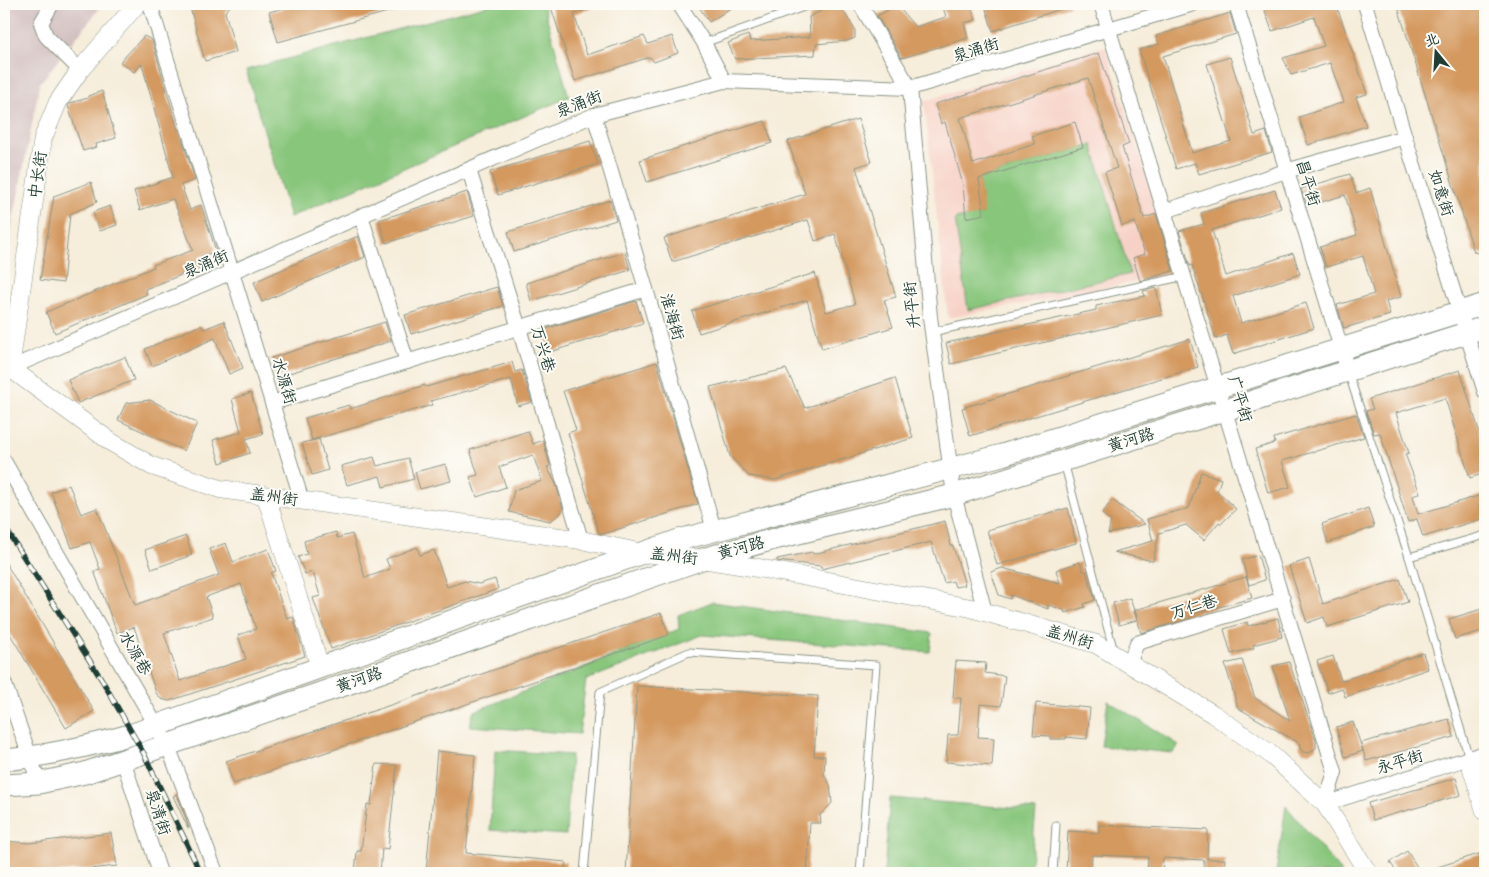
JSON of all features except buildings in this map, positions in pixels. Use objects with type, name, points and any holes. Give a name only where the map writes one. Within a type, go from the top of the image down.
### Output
[{"type":"main road","name":"黄河路","points":[[4,760],[82,748],[157,726],[320,667],[714,530],[1002,455],[1485,304]]},
{"type":"main road","name":"黄河路","points":[[4,785],[39,783],[86,773],[702,559],[770,540],[954,495],[1476,330]]},
{"type":"street","points":[[52,4],[41,23],[46,36],[80,70]]},
{"type":"street","name":"中长街","points":[[7,370],[43,138],[58,102],[80,70],[137,4]]},
{"type":"street","name":"水源街","points":[[150,4],[302,501]]},
{"type":"street","points":[[679,4],[704,42],[724,81]]},
{"type":"street","name":"升平街","points":[[860,4],[910,88],[932,332],[950,469],[954,495],[986,612]]},
{"type":"street","name":"广平街","points":[[1101,4],[1335,772],[1325,804]]},
{"type":"street","name":"泉涌街","points":[[7,370],[594,114],[724,81],[910,88],[1193,4]]},
{"type":"street","name":"昌平街","points":[[1236,4],[1348,371]]},
{"type":"street","name":"如意街","points":[[1365,4],[1405,138],[1461,311],[1476,330],[1485,392]]},
{"type":"street","name":"淮海街","points":[[594,114],[714,530]]},
{"type":"street","points":[[1165,211],[1286,171],[1405,138]]},
{"type":"street","name":"万兴巷","points":[[469,170],[519,328],[581,540]]},
{"type":"street","points":[[361,216],[407,362]]},
{"type":"street","points":[[272,403],[646,289]]},
{"type":"street","name":"盖州街","points":[[7,370],[111,442],[152,466],[220,489],[581,540],[644,553],[702,559],[801,576],[971,608],[1096,644],[1213,714],[1269,753],[1325,804],[1368,873]]},
{"type":"street","name":"水源巷","points":[[4,461],[168,746],[216,873]]},
{"type":"street","points":[[266,496],[320,667]]},
{"type":"street","name":"万仁巷","points":[[1122,659],[1137,643],[1283,599]]},
{"type":"street","points":[[4,682],[39,783]]},
{"type":"street","points":[[1477,756],[1485,811]]},
{"type":"street","name":"永平街","points":[[1325,804],[1477,756]]},
{"type":"street","name":"泉清街","points":[[123,760],[160,873]]},
{"type":"lane","points":[[704,42],[812,4]]},
{"type":"lane","points":[[932,332],[1185,276]]},
{"type":"lane","points":[[1348,371],[1477,756]]},
{"type":"lane","points":[[1063,461],[1122,659]]},
{"type":"lane","points":[[1409,557],[1485,535]]},
{"type":"lane","points":[[584,873],[600,692],[689,652],[876,665],[860,873]]},
{"type":"lane","points":[[1053,873],[1056,825]]},
{"type":"shaded area","points":[[4,4],[103,4],[40,83],[4,267]]},
{"type":"shaded area","points":[[1105,46],[1178,274],[948,318],[924,101]]},
{"type":"green space","points":[[492,4],[543,4],[569,97],[290,217],[246,70]]},
{"type":"green space","points":[[1092,144],[1130,274],[968,310],[955,219],[983,214],[979,179]]},
{"type":"green space","points":[[712,602],[932,633],[930,652],[702,635],[586,680],[579,734],[470,726],[473,712],[679,629],[678,615]]},
{"type":"green space","points":[[1108,701],[1179,745],[1173,753],[1101,746]]},
{"type":"green space","points":[[495,750],[571,755],[566,835],[490,830]]},
{"type":"green space","points":[[890,798],[1036,810],[1030,873],[884,873]]},
{"type":"green space","points":[[1286,806],[1342,873],[1276,873]]},
{"type":"railway","points":[[4,526],[102,680],[144,754],[199,873]]}]
